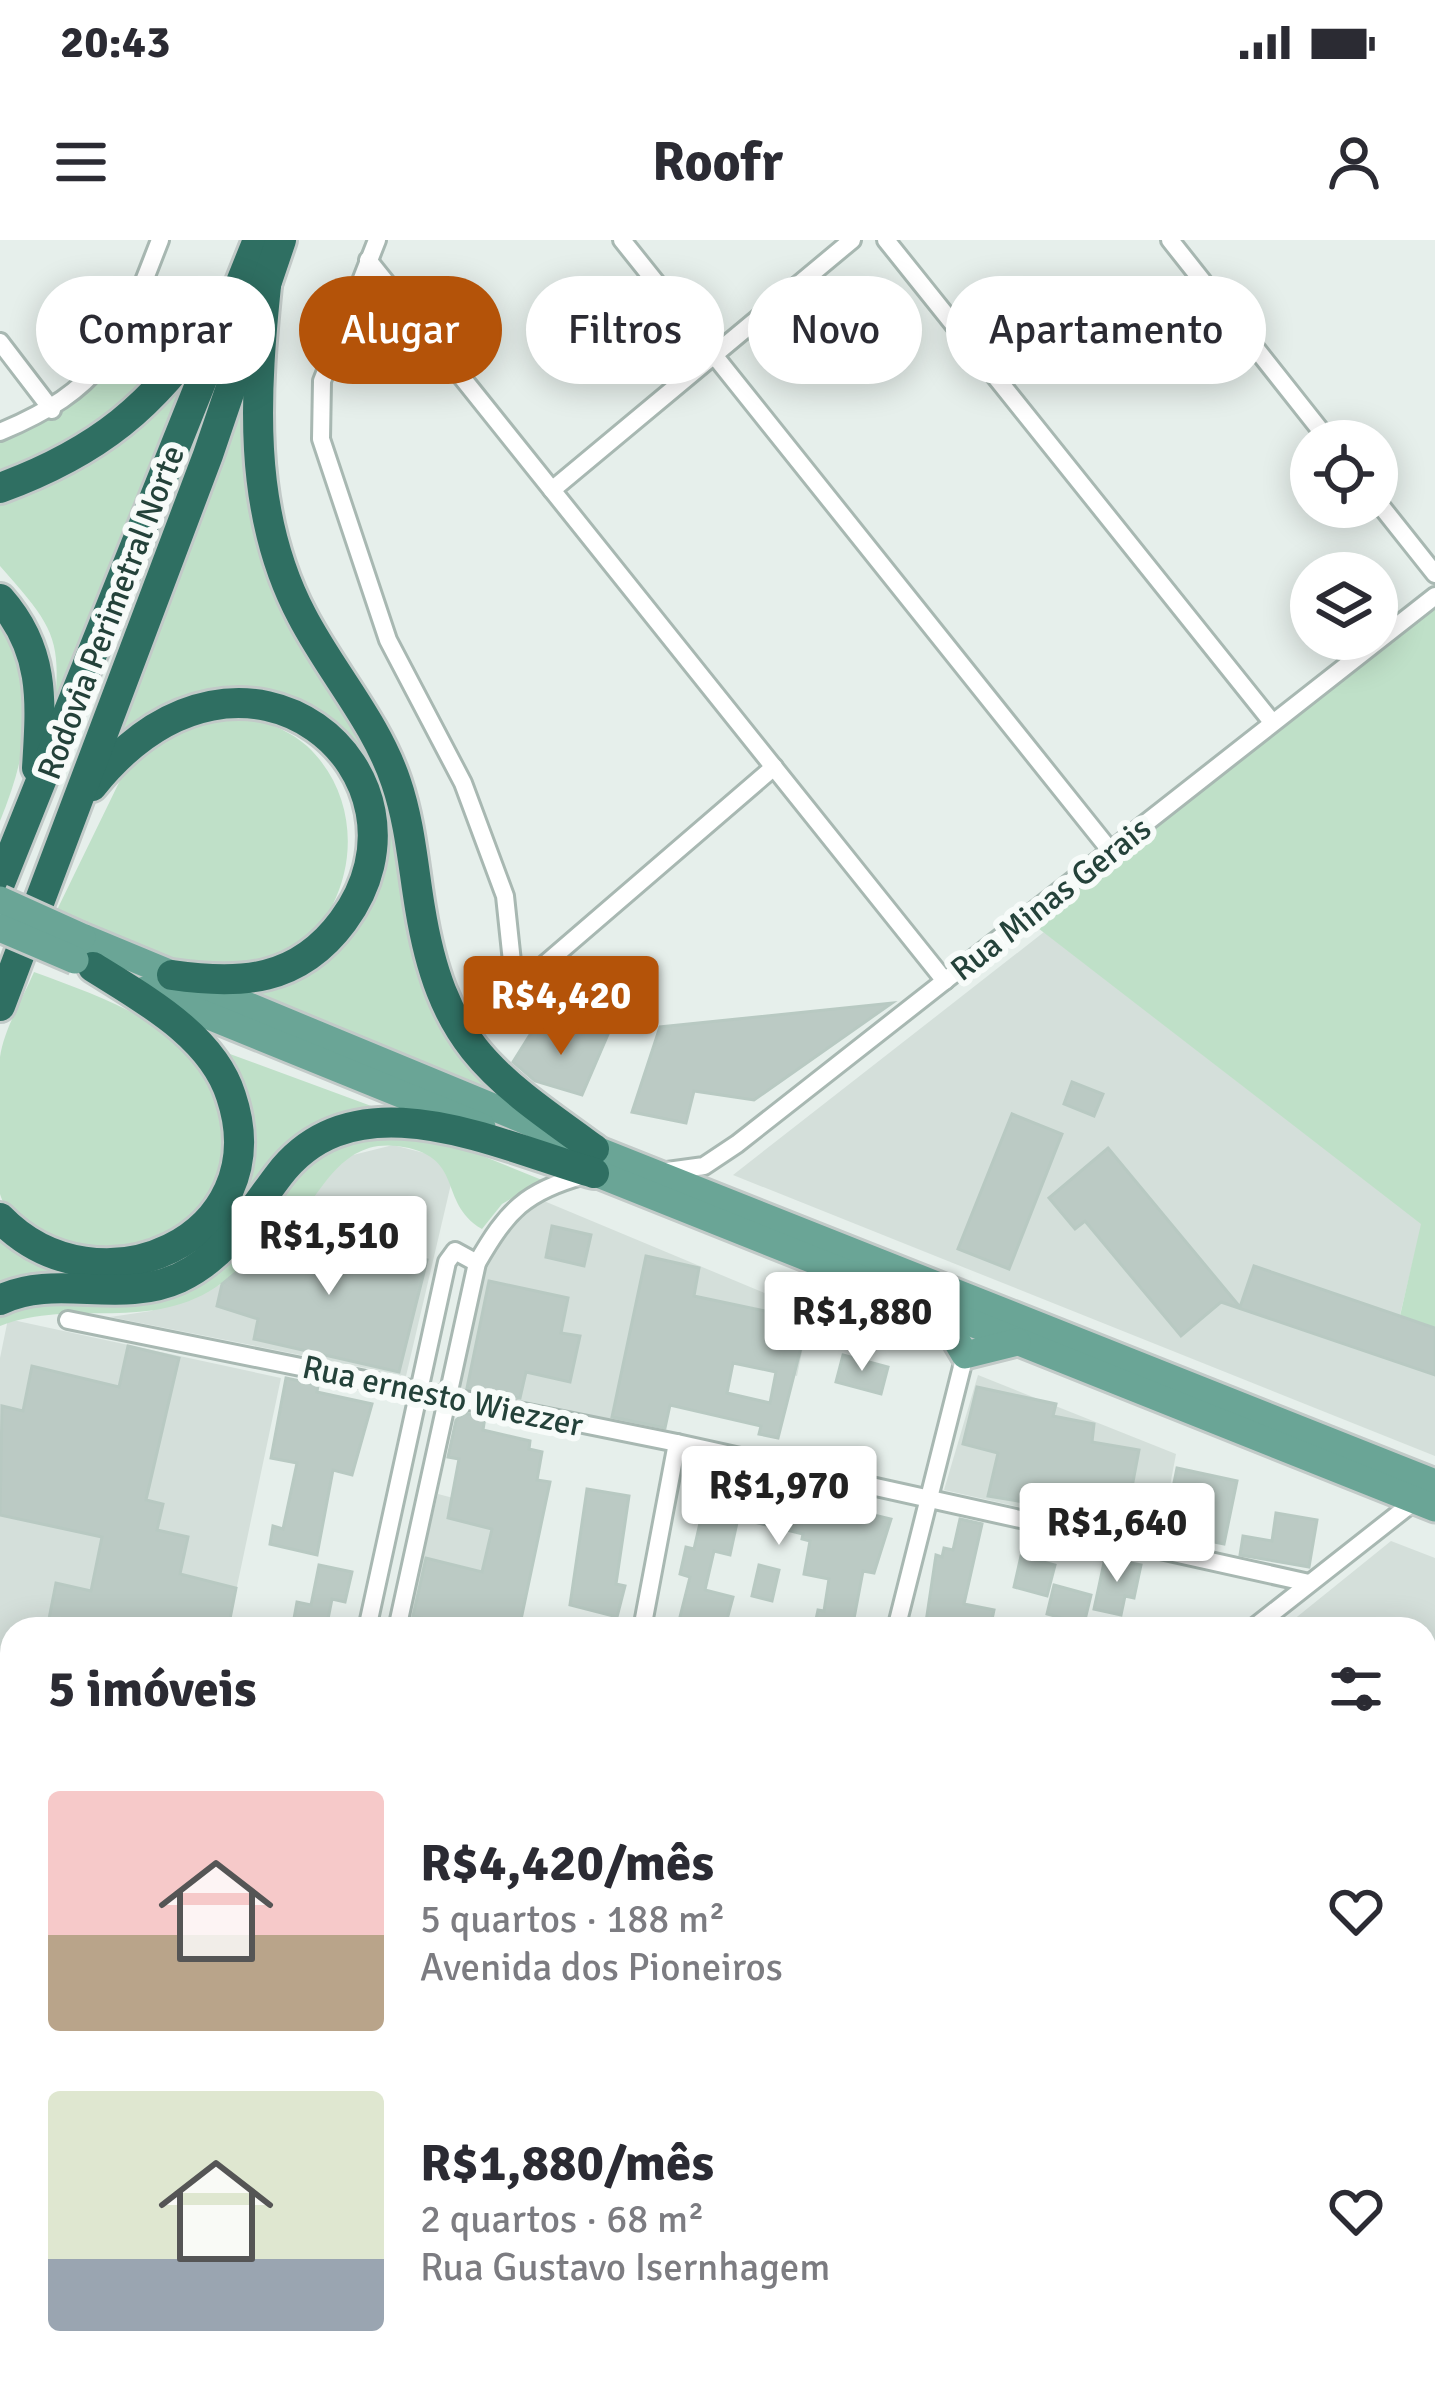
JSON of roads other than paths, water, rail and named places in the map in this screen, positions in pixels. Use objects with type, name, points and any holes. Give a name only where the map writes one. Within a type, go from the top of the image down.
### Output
[{"type":"highway","name":"Rodovia Perimetral Norte","points":[[0,1006],[208,455],[256,273],[258,240]]},
{"type":"highway","name":"Rodovia Perimetral Norte","points":[[0,883],[256,273],[281,240]]},
{"type":"highway","points":[[0,488],[97,445],[140,410],[256,273]]},
{"type":"highway","points":[[256,273],[260,489],[278,564],[397,784],[426,945],[442,999],[468,1045],[501,1082],[594,1161]]},
{"type":"highway","points":[[0,599],[28,640],[42,684],[35,800]]},
{"type":"highway","points":[[72,816],[116,757],[159,724],[208,704],[263,701],[309,721],[346,758],[370,823],[371,849],[365,883],[331,937],[290,970],[248,982],[172,975]]},
{"type":"highway","points":[[0,1218],[36,1246],[72,1261],[130,1264],[173,1251],[208,1219],[233,1174],[237,1152],[231,1095],[208,1057],[161,1010],[83,955]]},
{"type":"highway","points":[[0,1300],[40,1288],[122,1292],[176,1280],[234,1235],[295,1157],[350,1125],[418,1123],[594,1161]]},
{"type":"main road","points":[[0,900],[83,955],[172,975],[899,1293],[1429,1497]]},
{"type":"main road","points":[[0,928],[83,955],[594,1161],[653,1173],[1429,1497]]},
{"type":"main road","points":[[899,1293],[952,1333],[965,1355],[1021,1342]]},
{"type":"street","points":[[0,432],[52,410],[110,355],[160,240]]},
{"type":"street","points":[[377,240],[322,381],[322,439],[388,640],[463,784],[505,896],[515,990],[774,767]]},
{"type":"street","points":[[622,240],[651,276]]},
{"type":"street","points":[[724,347],[852,240]]},
{"type":"street","points":[[886,240],[1272,722]]},
{"type":"street","points":[[1170,240],[1312,420]]},
{"type":"street","points":[[368,260],[945,981]]},
{"type":"street","points":[[0,342],[52,410]]},
{"type":"street","points":[[724,368],[1109,849]]},
{"type":"street","points":[[552,490],[679,384]]},
{"type":"street","points":[[1398,527],[1435,574]]},
{"type":"street","name":"Rua Minas Gerais","points":[[653,1173],[704,1166],[1435,596]]},
{"type":"street","points":[[400,1617],[477,1263],[506,1214],[546,1185],[594,1161]]},
{"type":"street","points":[[370,1617],[450,1254],[464,1252],[477,1263]]},
{"type":"street","name":"Rua ernesto Wiezzer","points":[[68,1320],[677,1443],[1309,1583]]},
{"type":"street","points":[[899,1617],[965,1355]]},
{"type":"street","points":[[644,1617],[677,1443]]},
{"type":"street","points":[[1267,1617],[1429,1497]]},
{"type":"street","points":[[386,1543],[414,1550]]}]
